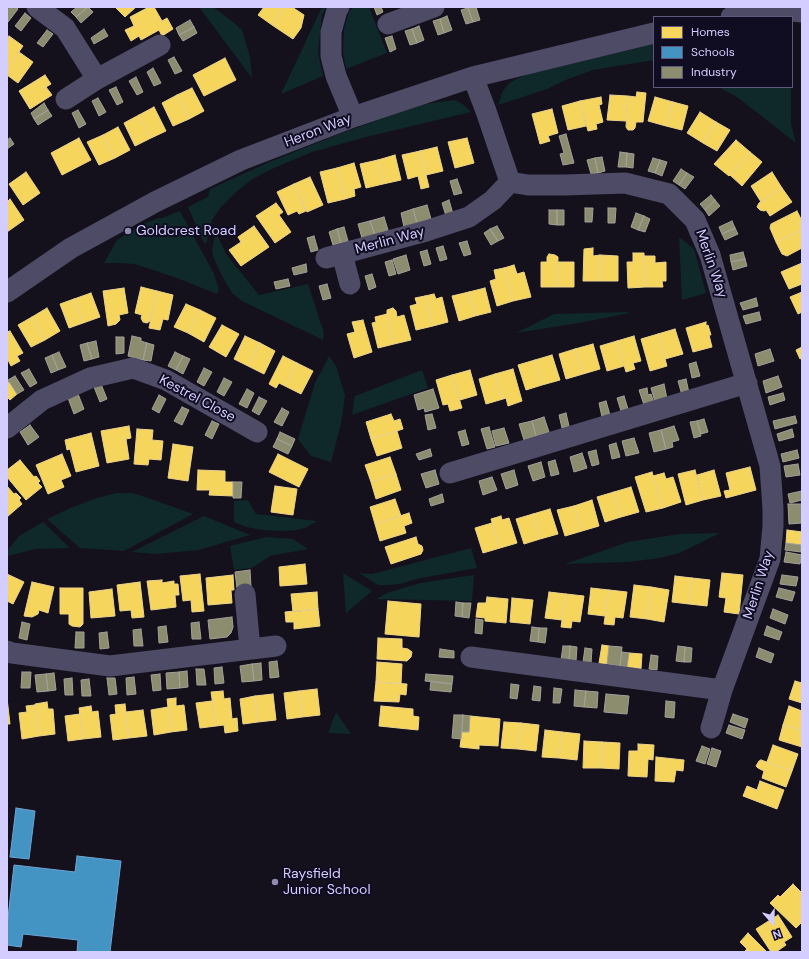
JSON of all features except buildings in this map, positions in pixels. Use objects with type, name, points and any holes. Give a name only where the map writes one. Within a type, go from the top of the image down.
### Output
[{"type":"street","points":[[37,7],[65,28],[97,79]]},
{"type":"street","points":[[339,7],[331,32],[331,56],[336,76],[353,117]]},
{"type":"street","points":[[388,24],[434,7]]},
{"type":"street","points":[[716,16],[739,7]]},
{"type":"street","points":[[741,16],[793,11],[802,12]]},
{"type":"street","name":"Heron Way","points":[[7,292],[71,248],[155,202],[241,160],[353,117],[473,77],[653,33]]},
{"type":"street","points":[[66,99],[97,79],[160,45]]},
{"type":"street","points":[[473,77],[510,182]]},
{"type":"street","name":"Merlin Way","points":[[350,284],[334,256],[426,232],[469,217],[493,200],[510,182],[528,185],[625,183],[669,194],[695,220],[710,255],[770,466],[773,509],[770,559],[722,690],[711,728]]},
{"type":"street","name":"Kestrel Close","points":[[7,428],[42,400],[90,378],[133,368],[166,380],[257,432]]},
{"type":"street","points":[[450,472],[747,383]]},
{"type":"street","points":[[244,594],[250,649]]},
{"type":"street","points":[[7,651],[12,653],[110,666],[276,646]]},
{"type":"street","points":[[471,657],[722,690]]},
{"type":"green space","points":[[199,7],[213,7],[242,30],[250,57],[252,78]]},
{"type":"green space","points":[[322,7],[326,7],[322,15],[318,52],[323,76],[281,94]]},
{"type":"green space","points":[[353,7],[369,7],[387,53],[346,69],[343,52],[344,29],[349,12]]},
{"type":"green space","points":[[653,44],[653,60],[593,70],[568,79],[547,89],[498,105],[503,91],[509,83],[528,74]]},
{"type":"green space","points":[[720,88],[791,88],[791,124],[796,143],[737,97]]},
{"type":"green space","points":[[455,100],[464,105],[471,112],[370,136],[312,152],[274,168],[251,180],[221,207],[212,220],[206,244],[203,241],[188,207],[208,197],[210,189],[267,163],[337,135],[420,105]]},
{"type":"green space","points":[[180,211],[214,274],[219,290],[217,294],[177,278],[135,264],[104,263],[117,240],[141,225]]},
{"type":"green space","points":[[216,232],[226,254],[259,295],[308,284],[324,333],[323,340],[242,301],[232,293],[213,256],[212,250]]},
{"type":"green space","points":[[679,237],[694,249],[706,293],[682,300]]},
{"type":"green space","points":[[629,313],[516,333],[554,314]]},
{"type":"green space","points":[[329,356],[336,366],[345,395],[341,424],[331,462],[311,456],[298,439],[315,383]]},
{"type":"green space","points":[[422,370],[428,388],[352,415],[355,396]]},
{"type":"green space","points":[[116,493],[133,493],[193,514],[124,551],[80,548],[47,519],[94,499]]},
{"type":"green space","points":[[248,500],[256,514],[317,521],[307,527],[297,530],[262,530],[246,527],[234,522],[234,501]]},
{"type":"green space","points":[[204,516],[250,535],[199,550],[156,554],[132,552]]},
{"type":"green space","points":[[43,522],[70,548],[35,549],[7,556],[7,551],[19,536]]},
{"type":"green space","points":[[720,533],[679,553],[659,558],[629,562],[565,564],[628,542],[679,534]]},
{"type":"green space","points":[[266,537],[293,539],[308,549],[270,556],[252,568],[234,570],[230,546]]},
{"type":"green space","points":[[471,548],[477,568],[416,579],[400,584],[388,585],[378,585],[359,573],[372,574]]},
{"type":"green space","points":[[343,573],[372,591],[346,613]]},
{"type":"green space","points":[[474,575],[472,601],[376,599],[387,593],[420,583]]},
{"type":"green space","points":[[336,712],[351,734],[328,733]]},
{"type":"place","name":"Goldcrest Road","points":[[128,231]]},
{"type":"place","name":"Raysfield Junior School","points":[[275,882]]}]
